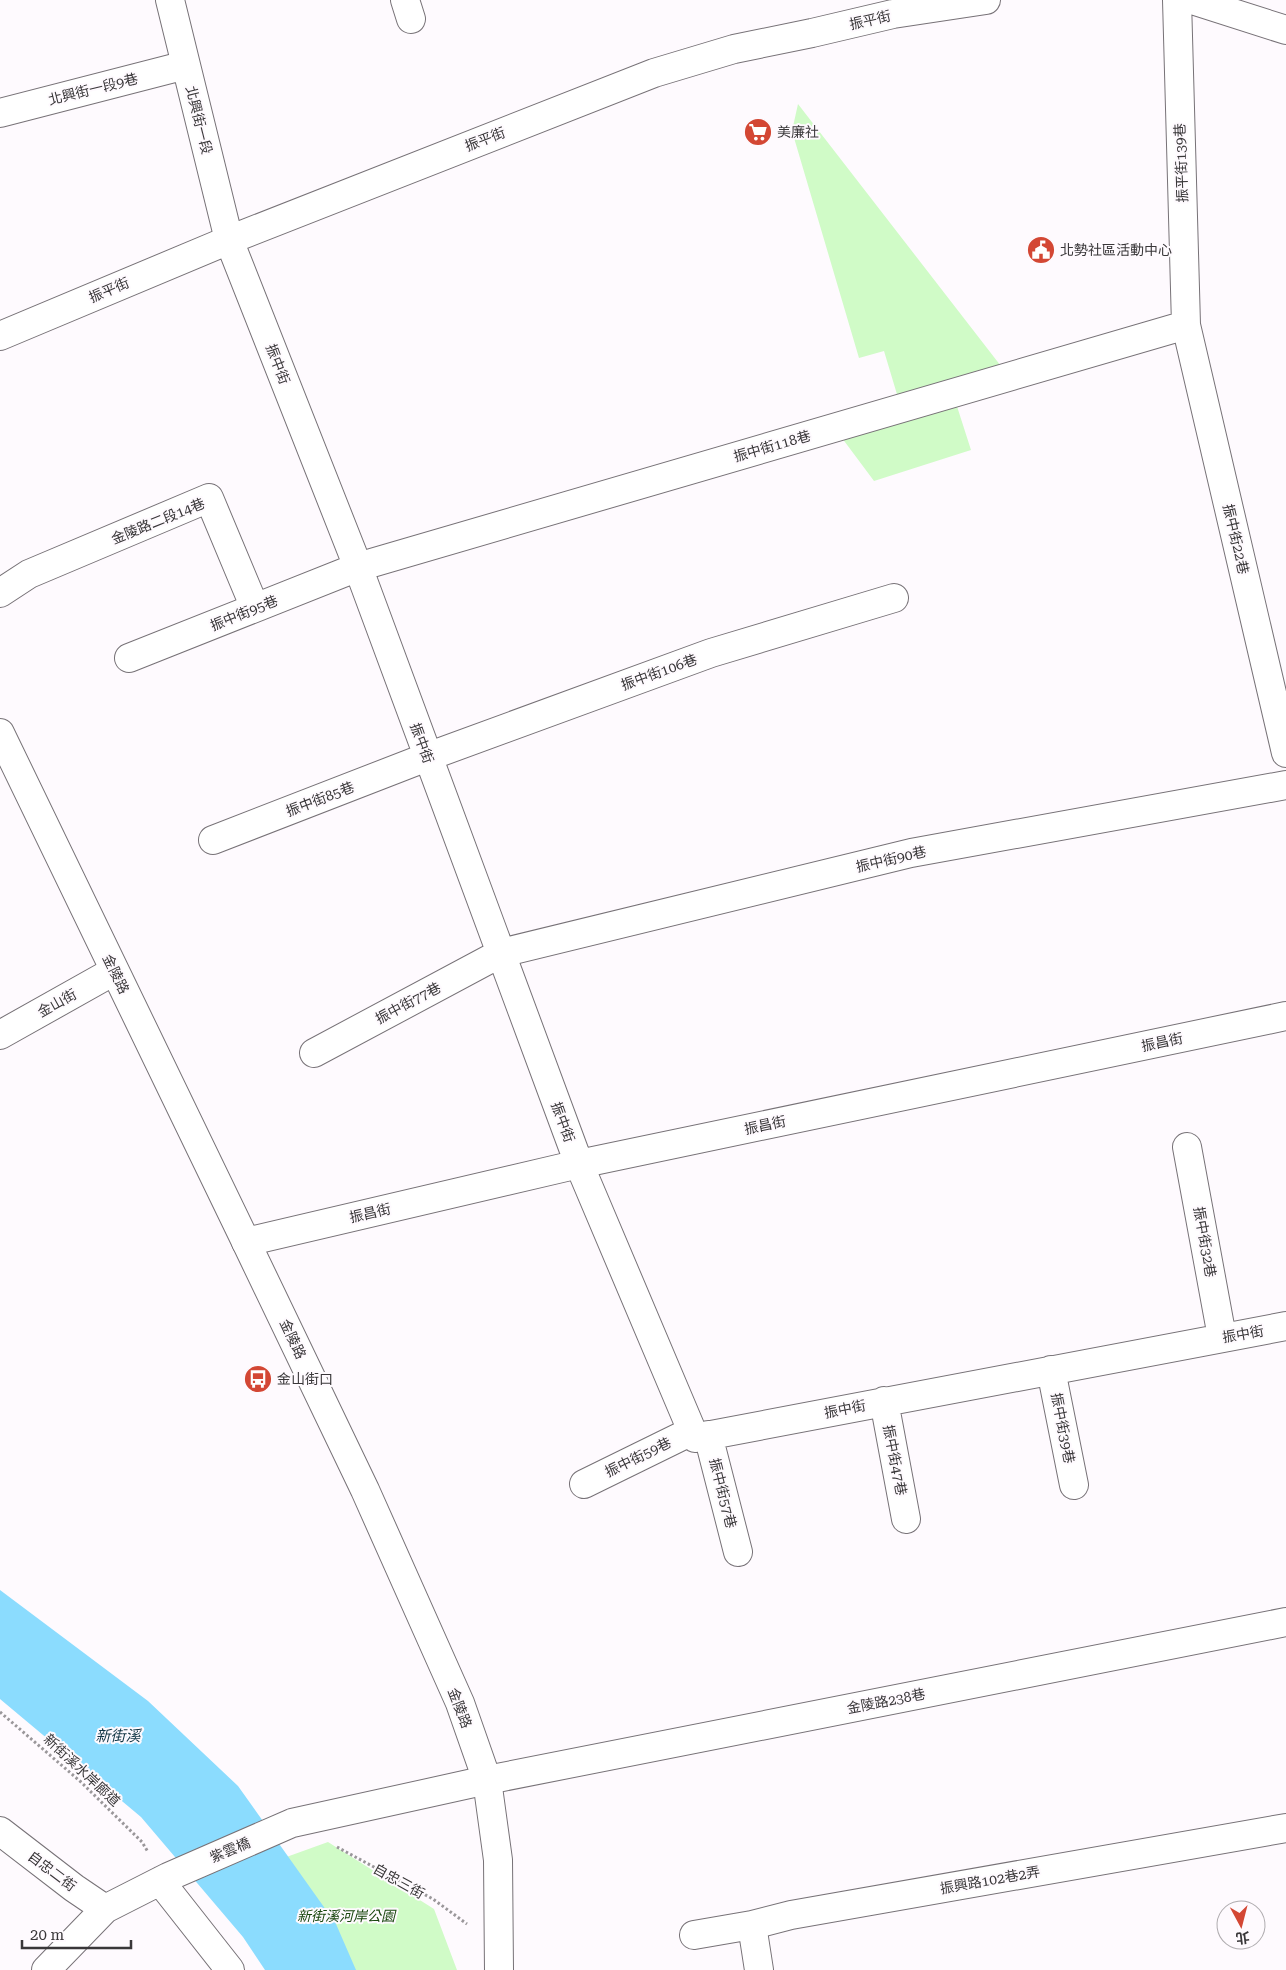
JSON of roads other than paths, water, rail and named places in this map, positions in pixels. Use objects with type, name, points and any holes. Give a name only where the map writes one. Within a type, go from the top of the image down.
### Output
[{"type":"main road","name":"北興街一段","points":[[170,0],[229,240]]},
{"type":"main road","name":"振平街","points":[[0,336],[229,240],[654,72],[734,49],[893,14],[986,0]]},
{"type":"main road","name":"振平街139巷","points":[[1177,0],[1186,325]]},
{"type":"main road","points":[[1192,0],[1286,30]]},
{"type":"main road","name":"北興街一段9巷","points":[[0,113],[186,65]]},
{"type":"main road","name":"振中街","points":[[229,240],[358,568],[579,1164],[700,1433],[884,1401],[1286,1326]]},
{"type":"main road","name":"振中街118巷","points":[[358,568],[1186,325]]},
{"type":"main road","name":"振中街22巷","points":[[1186,325],[1286,753]]},
{"type":"main road","name":"金陵路二段14巷","points":[[0,593],[29,574],[209,498],[255,608]]},
{"type":"main road","name":"振中街95巷","points":[[130,658],[358,568]]},
{"type":"main road","name":"振中街106巷","points":[[427,757],[711,653],[894,598]]},
{"type":"main road","name":"金陵路","points":[[0,733],[6,760],[114,970],[246,1242],[365,1490],[460,1703],[487,1780],[498,1860],[499,1959]]},
{"type":"main road","name":"振中街85巷","points":[[212,840],[427,757]]},
{"type":"main road","name":"振中街90巷","points":[[501,953],[911,853],[1286,785]]},
{"type":"main road","name":"振中街77巷","points":[[314,1053],[501,953]]},
{"type":"main road","name":"金山街","points":[[0,1035],[114,970]]},
{"type":"main road","name":"振昌街","points":[[246,1242],[579,1164],[1286,1016]]},
{"type":"main road","name":"振中街32巷","points":[[1187,1147],[1222,1337]]},
{"type":"main road","name":"振中街39巷","points":[[1051,1370],[1074,1485]]},
{"type":"main road","name":"振中街47巷","points":[[884,1401],[906,1519]]},
{"type":"main road","name":"振中街59巷","points":[[584,1484],[700,1433]]},
{"type":"main road","name":"振中街57巷","points":[[700,1433],[738,1552]]},
{"type":"main road","name":"金陵路238巷","points":[[292,1823],[487,1780],[1286,1622]]},
{"type":"main road","name":"紫雲橋","points":[[164,1879],[292,1823]]},
{"type":"main road","name":"振興路102巷2弄","points":[[694,1936],[752,1925],[791,1915],[1286,1828]]},
{"type":"main road","name":"自忠二街","points":[[0,1831],[74,1888],[105,1909]]},
{"type":"main road","points":[[46,1970],[105,1909],[164,1879],[230,1970]]},
{"type":"main road","points":[[752,1925],[759,1970]]},
{"type":"water","name":"新街溪","points":[[0,1590],[148,1701],[238,1786],[336,1924],[356,1970],[265,1970],[243,1937],[141,1817],[0,1699]]},
{"type":"place","name":"美廉社","points":[[758,132]]},
{"type":"place","name":"北勢社區活動中心","points":[[1041,250]]},
{"type":"place","name":"金山街口","points":[[258,1379]]},
{"type":"park label","name":"新街溪河岸公園","points":[[346,1916]]}]
